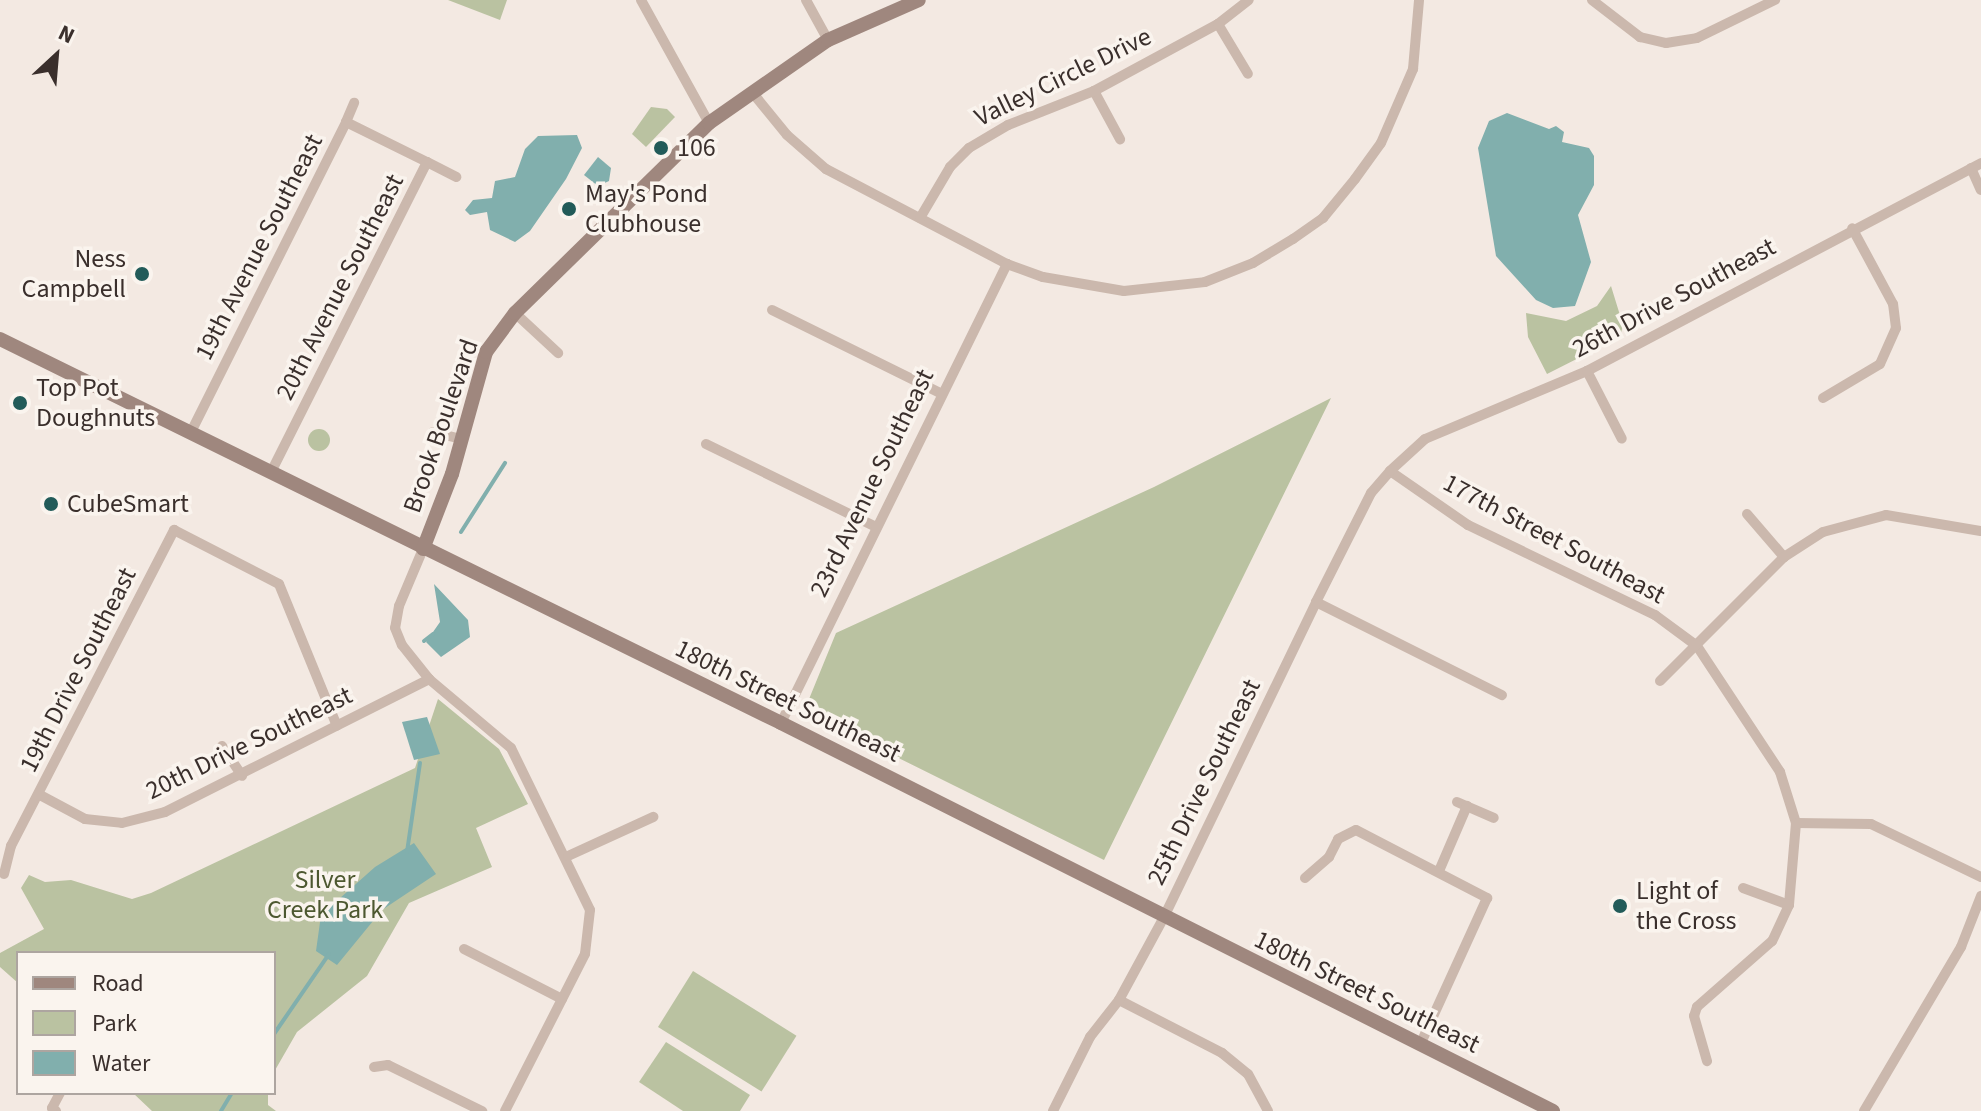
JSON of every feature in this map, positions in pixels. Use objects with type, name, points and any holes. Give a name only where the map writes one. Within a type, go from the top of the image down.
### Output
[{"type":"street","points":[[641,0],[709,123]]},
{"type":"street","points":[[806,0],[828,40]]},
{"type":"street","name":"Brook Boulevard","points":[[423,549],[461,439],[486,352],[515,313],[709,123],[828,40],[919,0]]},
{"type":"street","name":"Valley Circle Drive","points":[[920,218],[950,167],[969,148],[1008,125],[1094,91],[1218,24],[1249,0]]},
{"type":"street","points":[[752,92],[787,135],[826,169],[1007,264],[1043,277],[1124,291],[1205,282],[1253,263],[1323,218],[1381,143],[1413,69],[1419,0]]},
{"type":"street","points":[[1592,0],[1640,37],[1666,43],[1697,38],[1762,3],[1775,0]]},
{"type":"street","points":[[1218,24],[1248,74]]},
{"type":"street","points":[[1094,91],[1120,139]]},
{"type":"street","points":[[346,122],[354,103]]},
{"type":"street","name":"19th Avenue Southeast","points":[[191,432],[346,122],[386,142]]},
{"type":"street","name":"20th Avenue Southeast","points":[[271,472],[427,162],[386,142]]},
{"type":"street","points":[[427,162],[456,177]]},
{"type":"street","points":[[1976,165],[1981,190]]},
{"type":"street","name":"26th Drive Southeast","points":[[1390,471],[1425,439],[1587,371],[1976,165]]},
{"type":"street","points":[[1823,398],[1880,364],[1896,328],[1893,304],[1852,228]]},
{"type":"street","name":"23rd Avenue Southeast","points":[[781,723],[874,526],[1007,264]]},
{"type":"street","points":[[772,310],[940,393]]},
{"type":"street","points":[[515,313],[558,353]]},
{"type":"street","name":"180th Street Southeast","points":[[0,339],[781,723],[1553,1111]]},
{"type":"street","points":[[1587,371],[1622,439]]},
{"type":"street","points":[[433,432],[461,439]]},
{"type":"street","points":[[706,444],[874,526]]},
{"type":"street","name":"25th Drive Southeast","points":[[1053,1111],[1090,1037],[1119,1000],[1164,917],[1371,493],[1390,471]]},
{"type":"street","name":"177th Street Southeast","points":[[1390,471],[1468,525],[1655,615],[1697,646]]},
{"type":"street","points":[[1747,514],[1784,557]]},
{"type":"street","points":[[1660,681],[1784,557],[1823,532],[1858,519],[1927,518],[1979,526]]},
{"type":"street","name":"19th Drive Southeast","points":[[4,874],[11,846],[174,530],[279,584],[337,726]]},
{"type":"street","points":[[423,549],[395,628],[429,679],[511,748],[568,856],[590,910],[590,933],[562,999],[505,1111]]},
{"type":"street","points":[[1316,602],[1502,695]]},
{"type":"street","points":[[1697,646],[1780,772],[1796,823],[1789,905],[1772,941],[1697,1007],[1694,1016],[1707,1061]]},
{"type":"street","name":"20th Drive Southeast","points":[[40,795],[85,819],[122,823],[165,812],[242,776],[429,679]]},
{"type":"street","points":[[222,746],[242,776]]},
{"type":"street","points":[[1439,871],[1462,804],[1494,818]]},
{"type":"street","points":[[568,856],[653,817]]},
{"type":"street","points":[[1796,823],[1871,824],[1981,877]]},
{"type":"street","points":[[1305,878],[1329,857],[1338,839],[1356,830],[1481,891],[1487,907],[1420,1045]]},
{"type":"street","points":[[1743,888],[1789,905]]},
{"type":"street","points":[[1864,1111],[1961,947],[1981,896]]},
{"type":"street","points":[[464,949],[562,999]]},
{"type":"street","points":[[1119,1000],[1222,1053],[1248,1074],[1268,1111]]},
{"type":"street","points":[[374,1067],[388,1065],[482,1111]]},
{"type":"green space","points":[[448,0],[507,0],[500,20]]},
{"type":"green space","points":[[651,107],[667,109],[675,117],[646,147],[632,134]]},
{"type":"green space","points":[[1611,286],[1623,325],[1620,337],[1547,374],[1528,337],[1526,313],[1566,321],[1597,306]]},
{"type":"green space","points":[[1331,398],[1104,860],[820,719],[807,704],[836,633],[1154,487]]},
{"type":"green space","points":[[319,429],[327,432],[330,440],[327,448],[319,451],[311,448],[308,440],[311,432]]},
{"type":"green space","name":"Silver Creek Park","points":[[438,699],[499,749],[528,804],[476,828],[492,867],[409,903],[367,976],[297,1032],[276,1069],[276,951],[16,951],[16,981],[0,967],[0,953],[44,929],[21,888],[29,875],[45,882],[71,880],[132,899],[151,893],[415,768]]},
{"type":"green space","points":[[693,971],[796,1036],[761,1092],[658,1027]]},
{"type":"green space","points":[[666,1042],[750,1095],[740,1111],[683,1111],[639,1082]]},
{"type":"green space","points":[[135,1095],[268,1095],[268,1105],[276,1111],[152,1111]]},
{"type":"water","points":[[1507,113],[1549,129],[1556,126],[1564,132],[1562,142],[1589,148],[1594,156],[1594,185],[1578,215],[1591,262],[1575,306],[1553,308],[1536,300],[1496,256],[1478,148],[1489,121]]},
{"type":"water","points":[[577,135],[582,148],[566,179],[530,231],[515,242],[490,230],[487,212],[470,215],[465,210],[473,200],[492,198],[495,181],[515,177],[525,149],[538,136]]},
{"type":"water","points":[[598,157],[611,168],[609,181],[598,186],[584,175]]},
{"type":"water","points":[[434,584],[468,620],[470,637],[441,657],[426,642],[440,622]]},
{"type":"water","points":[[427,717],[440,754],[414,760],[402,722]]},
{"type":"water","points":[[414,843],[436,874],[382,910],[337,965],[316,951],[321,915],[375,867]]},
{"type":"waterway","points":[[461,532],[505,463]]},
{"type":"waterway","points":[[424,641],[433,634]]},
{"type":"waterway","points":[[407,852],[420,763]]},
{"type":"waterway","points":[[276,1031],[329,954]]},
{"type":"waterway","points":[[221,1111],[231,1095]]},
{"type":"place","name":"106","points":[[661,148]]},
{"type":"place","name":"May's Pond Clubhouse","points":[[569,209]]},
{"type":"place","name":"Ness Campbell","points":[[142,274]]},
{"type":"place","name":"Top Pot Doughnuts","points":[[20,403]]},
{"type":"place","name":"CubeSmart","points":[[51,504]]},
{"type":"place","name":"Light of the Cross","points":[[1620,906]]}]
